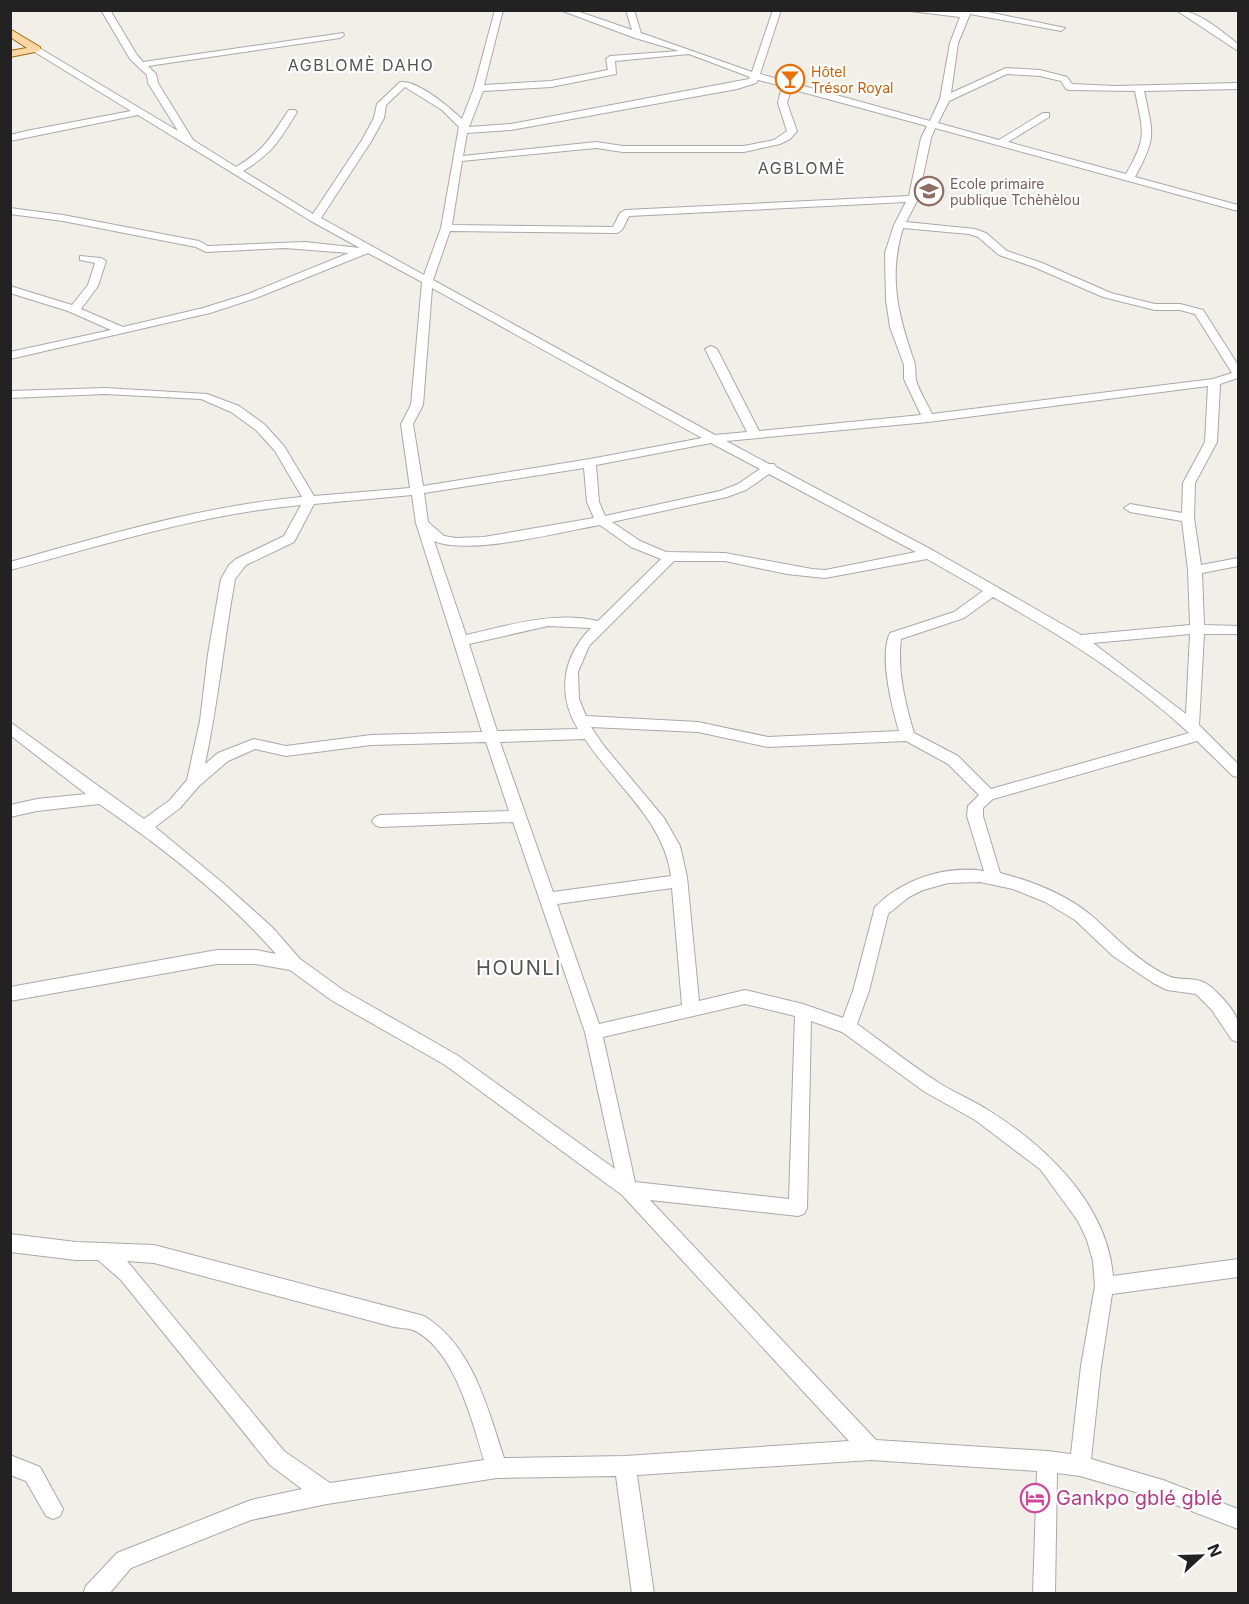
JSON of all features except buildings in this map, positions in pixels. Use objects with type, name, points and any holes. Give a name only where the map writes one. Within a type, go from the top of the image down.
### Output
[{"type":"main road","points":[[13,38],[36,49]]},
{"type":"main road","points":[[10,54],[36,49]]},
{"type":"street","points":[[105,10],[140,65],[151,74],[153,83],[190,144]]},
{"type":"street","points":[[499,10],[479,88],[464,128],[446,228],[427,281],[417,405],[408,424],[415,491],[422,523],[468,669],[593,1032],[628,1189]]},
{"type":"street","points":[[564,10],[692,52],[755,76],[1239,208]]},
{"type":"street","points":[[630,10],[638,36]]},
{"type":"street","points":[[315,219],[367,140],[379,118],[382,104],[403,84],[445,108],[464,128],[512,128],[737,86],[753,81],[770,25],[777,10]]},
{"type":"street","points":[[906,10],[965,12],[1061,28]]},
{"type":"street","points":[[1180,10],[1239,48]]},
{"type":"street","points":[[928,418],[910,379],[910,365],[896,327],[891,300],[890,253],[899,225],[914,199],[931,124],[945,99],[954,43],[965,12]]},
{"type":"street","points":[[140,65],[340,35]]},
{"type":"street","points":[[36,49],[365,250],[427,281],[929,554],[1079,640],[1130,677],[1196,731],[1239,772]]},
{"type":"street","points":[[479,88],[565,82],[613,72],[610,59],[692,52]]},
{"type":"street","points":[[945,99],[1006,71],[1040,73],[1064,79],[1069,87],[1239,86]]},
{"type":"street","points":[[458,159],[596,145],[623,149],[709,150],[744,149],[769,144],[783,140],[792,131],[781,96],[788,84]]},
{"type":"street","points":[[1130,177],[1145,150],[1148,134],[1139,88]]},
{"type":"street","points":[[10,138],[109,121],[139,112]]},
{"type":"street","points":[[236,171],[261,156],[271,146],[292,112]]},
{"type":"street","points":[[1000,142],[1046,115]]},
{"type":"street","points":[[446,228],[617,230],[625,213],[914,199]]},
{"type":"street","points":[[10,211],[63,218],[199,244],[206,249],[250,246],[337,246],[365,250]]},
{"type":"street","points":[[10,566],[160,524],[268,504],[415,491],[590,463],[714,439],[928,418],[1214,382],[1239,374],[1199,312],[1180,307],[1155,307],[1107,295],[1038,265],[1003,253],[982,235],[971,231],[899,225]]},
{"type":"street","points":[[10,356],[215,308],[252,296],[365,250]]},
{"type":"street","points":[[74,310],[93,286],[100,261],[84,258]]},
{"type":"street","points":[[10,289],[74,310],[121,330]]},
{"type":"street","points":[[711,349],[755,435]]},
{"type":"street","points":[[1196,731],[1197,629],[1195,570],[1188,518],[1189,483],[1211,442],[1214,382]]},
{"type":"street","points":[[10,395],[105,392],[204,396],[236,409],[260,427],[280,449],[310,500]]},
{"type":"street","points":[[590,463],[591,493],[600,521],[639,545],[671,557],[704,555],[725,557],[809,574],[825,574],[929,554]]},
{"type":"street","points":[[422,523],[440,538],[456,542],[484,541],[600,521],[723,494],[742,487],[770,468]]},
{"type":"street","points":[[194,782],[207,722],[215,654],[228,579],[234,568],[242,562],[289,538],[310,500]]},
{"type":"street","points":[[1130,508],[1188,518]]},
{"type":"street","points":[[671,557],[583,644],[570,670],[569,684],[571,698],[584,727],[664,829],[673,848],[680,881],[692,1009]]},
{"type":"street","points":[[1195,570],[1239,562]]},
{"type":"street","points":[[908,736],[898,703],[893,651],[895,636],[959,615],[993,590]]},
{"type":"street","points":[[461,641],[558,621],[580,620],[600,626]]},
{"type":"street","points":[[1079,640],[1197,629],[1239,630]]},
{"type":"street","points":[[10,727],[101,798],[144,827],[266,932],[294,964],[337,995],[451,1060],[628,1189],[871,1450]]},
{"type":"street","points":[[144,827],[175,804],[194,782],[223,758],[254,744],[286,751],[371,740],[492,736],[584,727],[698,727],[768,742],[908,736],[953,760],[988,795]]},
{"type":"street","points":[[994,878],[975,816],[976,806],[988,795],[1196,731]]},
{"type":"street","points":[[10,811],[37,805],[101,798]]},
{"type":"street","points":[[380,821],[519,816]]},
{"type":"street","points":[[848,1027],[861,992],[881,911],[888,902],[922,885],[971,876],[994,878],[1044,897],[1080,916],[1125,956],[1167,983],[1189,984],[1200,988],[1209,995],[1239,1035]]},
{"type":"street","points":[[548,899],[680,881]]},
{"type":"street","points":[[10,994],[217,957],[256,957],[294,964]]},
{"type":"street","points":[[593,1032],[745,997],[803,1011],[848,1027],[931,1087],[981,1115],[1046,1163],[1069,1191],[1096,1238],[1104,1286],[1091,1366],[1080,1466]]},
{"type":"street","points":[[628,1189],[798,1208],[803,1011]]},
{"type":"street","points":[[10,1243],[76,1251],[154,1254],[394,1318],[417,1322],[454,1355],[471,1392],[497,1468]]},
{"type":"street","points":[[102,1251],[128,1274],[277,1458],[327,1494]]},
{"type":"street","points":[[1104,1286],[1239,1269]]},
{"type":"street","points":[[94,1593],[124,1560],[251,1510],[327,1494],[497,1468],[625,1466],[871,1450],[1047,1461],[1080,1466],[1163,1490],[1239,1519]]},
{"type":"street","points":[[1044,1593],[1047,1461]]},
{"type":"street","points":[[10,1464],[33,1474],[53,1509]]},
{"type":"street","points":[[625,1466],[643,1593]]},
{"type":"place","name":"Hôtel Trésor Royal","points":[[790,79]]},
{"type":"place","name":"Ecole primaire publique Tchèhèlou","points":[[929,191]]},
{"type":"place","name":"Gankpo gblé gblé","points":[[1035,1498]]},
{"type":"district","name":"AGBLOMÈ DAHO","points":[[361,65]]},
{"type":"district","name":"AGBLOMÈ","points":[[802,168]]},
{"type":"district","name":"HOUNLI","points":[[519,968]]}]
